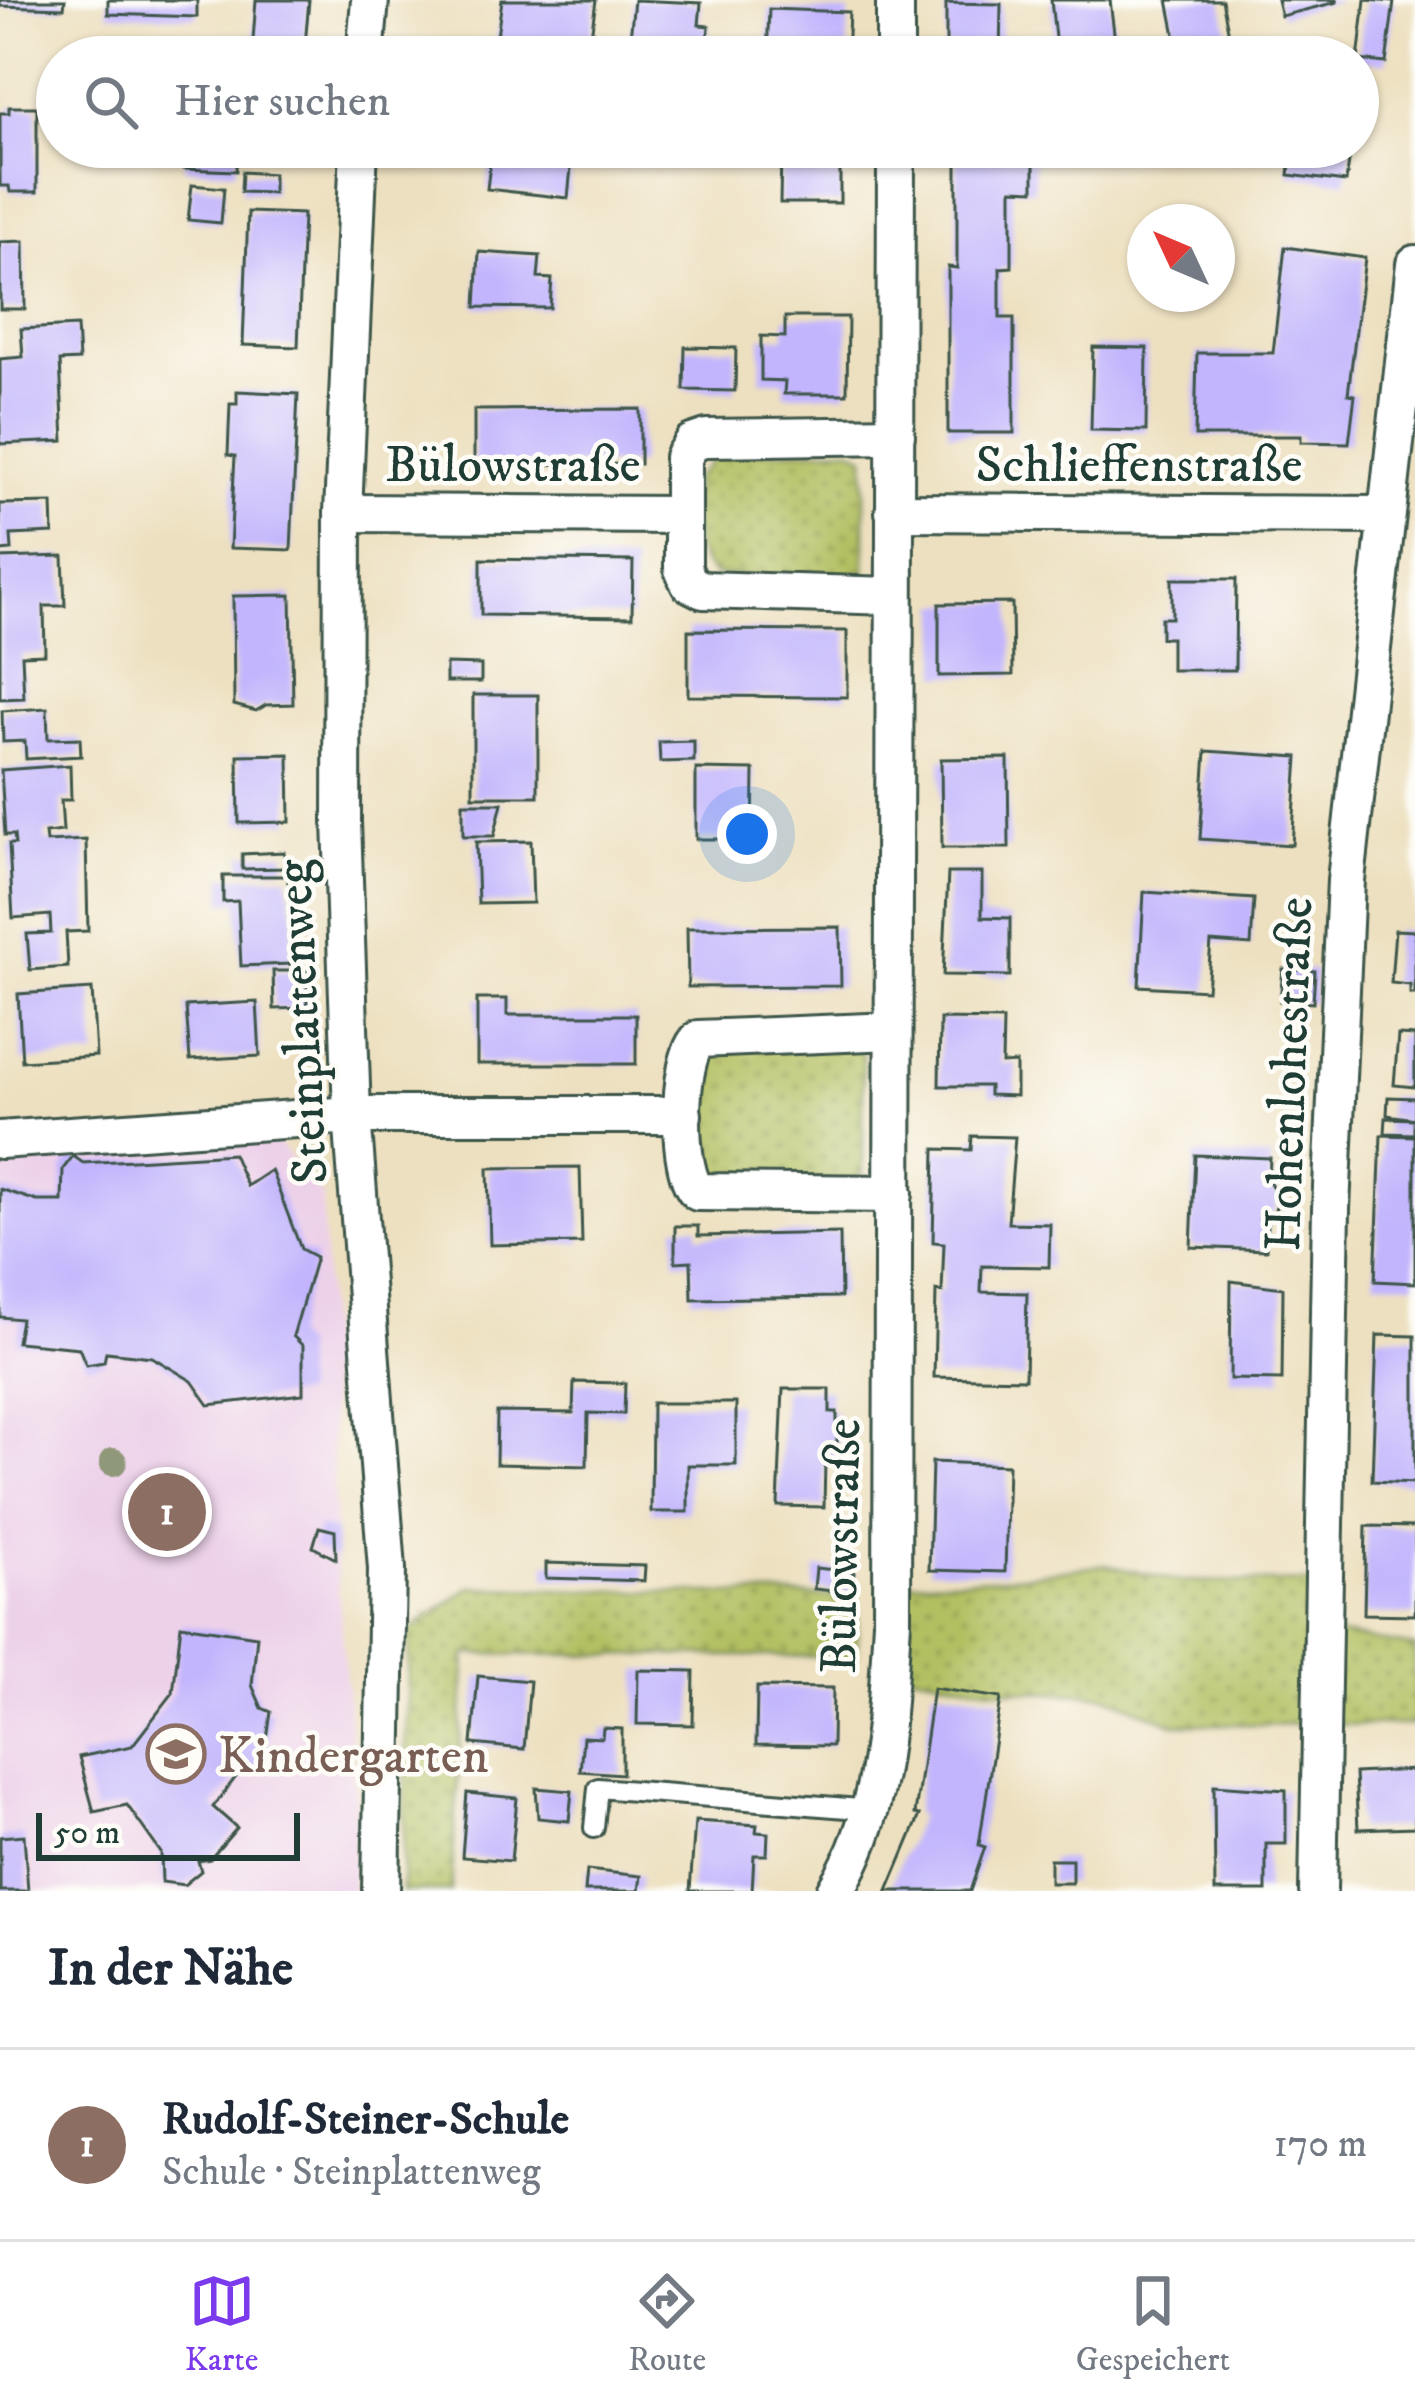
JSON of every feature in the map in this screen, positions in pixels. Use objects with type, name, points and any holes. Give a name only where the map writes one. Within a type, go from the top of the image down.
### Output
[{"type":"street","points":[[367,36],[370,0]]},
{"type":"street","points":[[896,0],[896,36]]},
{"type":"street","name":"Steinplattenweg","points":[[357,168],[343,513],[341,821],[352,1115],[387,1569],[381,1891]]},
{"type":"street","name":"Bülowstraße","points":[[835,1891],[872,1810],[882,1762],[892,1621],[896,168]]},
{"type":"street","name":"Hohenlohestraße","points":[[1318,1891],[1330,1209],[1345,904],[1415,264]]},
{"type":"street","name":"Bülowstraße","points":[[892,596],[703,590],[689,583],[682,568],[683,457],[692,443],[707,438],[896,435]]},
{"type":"street","name":"Schlieffenstraße","points":[[894,512],[1384,515]]},
{"type":"street","name":"Bülowstraße","points":[[343,513],[683,515]]},
{"type":"street","points":[[893,1030],[699,1039],[684,1059],[683,1115],[685,1176],[698,1192],[895,1194]]},
{"type":"street","points":[[0,1140],[352,1115],[683,1115]]},
{"type":"lane","points":[[594,1828],[598,1788],[872,1810]]},
{"type":"shaded area","points":[[277,1141],[322,1196],[336,1559],[356,1803],[353,1891],[0,1891],[0,1156]]},
{"type":"green space","points":[[850,448],[865,456],[865,575],[859,582],[715,575],[706,566],[695,544],[694,479],[718,454]]},
{"type":"green space","points":[[854,1046],[863,1055],[863,1172],[854,1180],[703,1179],[693,1063],[705,1048]]},
{"type":"green space","points":[[1106,1565],[1177,1581],[1322,1583],[1321,1632],[1415,1647],[1415,1725],[1173,1724],[1105,1695],[996,1689],[908,1673],[908,1582],[999,1578]]},
{"type":"green space","points":[[470,1587],[858,1597],[857,1657],[466,1654],[451,1891],[402,1891],[409,1631]]},
{"type":"building","points":[[0,0],[65,0],[64,8],[0,6]]},
{"type":"building","points":[[108,0],[197,0],[197,17],[108,14]]},
{"type":"building","points":[[256,0],[309,0],[306,36],[253,36]]},
{"type":"building","points":[[502,0],[596,0],[591,36],[497,36]]},
{"type":"building","points":[[634,0],[701,3],[699,25],[709,26],[708,36],[630,36]]},
{"type":"building","points":[[1051,0],[1110,0],[1114,36],[1055,36]]},
{"type":"building","points":[[1168,0],[1222,0],[1229,36],[1175,36]]},
{"type":"building","points":[[1277,0],[1337,0],[1337,2],[1281,16]]},
{"type":"building","points":[[1365,0],[1394,2],[1386,63],[1379,62],[1379,36],[1361,36]]},
{"type":"building","points":[[946,3],[1001,4],[1000,36],[946,36]]},
{"type":"building","points":[[769,9],[849,12],[848,36],[768,36]]},
{"type":"building","points":[[9,107],[36,107],[37,192],[10,192],[9,186],[0,186],[0,113],[9,113]]},
{"type":"building","points":[[184,168],[236,168],[236,171]]},
{"type":"building","points":[[490,168],[571,168],[568,198],[487,189]]},
{"type":"building","points":[[781,168],[840,168],[840,203],[780,203]]},
{"type":"building","points":[[957,168],[1034,168],[1034,190],[1012,189],[1012,267],[1000,268],[1000,318],[1014,318],[1014,433],[948,433],[948,267],[957,268]]},
{"type":"building","points":[[1290,168],[1348,168],[1346,182],[1289,175]]},
{"type":"building","points":[[242,172],[273,174],[273,193],[241,192]]},
{"type":"building","points":[[192,185],[224,188],[221,223],[188,220]]},
{"type":"building","points":[[248,212],[303,214],[298,347],[243,345]]},
{"type":"building","points":[[24,241],[25,309],[0,309],[0,242]]},
{"type":"building","points":[[1285,247],[1365,258],[1348,394],[1355,395],[1349,443],[1301,442],[1301,436],[1195,436],[1197,353],[1273,353]]},
{"type":"building","points":[[479,252],[540,256],[538,278],[552,279],[550,308],[476,307]]},
{"type":"building","points":[[785,317],[848,317],[847,394],[784,394],[785,381],[761,380],[761,336],[785,337]]},
{"type":"building","points":[[77,326],[79,360],[60,361],[64,441],[0,444],[0,359],[23,357],[21,329]]},
{"type":"building","points":[[685,347],[736,348],[735,391],[684,390]]},
{"type":"building","points":[[1093,347],[1147,348],[1146,431],[1091,430]]},
{"type":"building","points":[[237,391],[298,394],[291,550],[230,548],[235,456],[228,455],[230,404],[237,404]]},
{"type":"building","points":[[640,409],[640,464],[474,465],[474,410]]},
{"type":"building","points":[[52,503],[53,533],[11,535],[12,550],[0,551],[0,504]]},
{"type":"building","points":[[63,556],[65,606],[44,606],[45,654],[22,655],[24,698],[0,699],[0,558]]},
{"type":"building","points":[[481,559],[633,561],[632,617],[481,615]]},
{"type":"building","points":[[1172,579],[1236,579],[1235,670],[1171,670],[1171,638],[1161,638],[1161,618],[1172,618]]},
{"type":"building","points":[[291,595],[293,704],[266,705],[256,711],[234,705],[233,596]]},
{"type":"building","points":[[1012,603],[1013,675],[939,676],[939,604]]},
{"type":"building","points":[[688,630],[847,631],[847,697],[688,696]]},
{"type":"building","points":[[446,664],[481,665],[481,682],[446,682]]},
{"type":"building","points":[[473,695],[538,695],[538,796],[473,796]]},
{"type":"building","points":[[47,708],[48,739],[80,738],[81,756],[26,759],[25,741],[3,742],[2,711]]},
{"type":"building","points":[[694,741],[694,761],[660,762],[659,742]]},
{"type":"building","points":[[1206,751],[1298,757],[1292,845],[1200,839]]},
{"type":"building","points":[[289,754],[290,822],[239,823],[238,755]]},
{"type":"building","points":[[1008,758],[1009,848],[942,848],[941,759]]},
{"type":"building","points":[[70,765],[71,800],[61,800],[63,831],[45,833],[46,842],[86,840],[88,931],[66,932],[68,967],[30,970],[27,934],[51,933],[50,915],[13,918],[9,844],[15,844],[14,835],[5,835],[1,770]]},
{"type":"building","points":[[696,769],[754,770],[753,839],[696,839]]},
{"type":"building","points":[[463,803],[502,803],[494,836],[463,836]]},
{"type":"building","points":[[531,841],[533,903],[478,904],[476,842]]},
{"type":"building","points":[[284,852],[285,868],[242,869],[242,854]]},
{"type":"building","points":[[948,873],[982,873],[982,917],[1010,918],[1010,976],[943,975]]},
{"type":"building","points":[[223,876],[287,876],[294,917],[290,964],[241,966],[238,901],[223,902]]},
{"type":"building","points":[[1144,892],[1254,899],[1251,945],[1211,942],[1207,990],[1139,986]]},
{"type":"building","points":[[840,927],[841,986],[688,987],[687,928]]},
{"type":"building","points":[[1395,930],[1415,931],[1415,994],[1410,994],[1410,985],[1391,983]]},
{"type":"building","points":[[1283,969],[1315,971],[1313,1003],[1280,1001]]},
{"type":"building","points":[[273,971],[307,971],[307,1008],[274,1009]]},
{"type":"building","points":[[92,989],[96,1056],[22,1061],[18,994]]},
{"type":"building","points":[[477,999],[507,999],[507,1015],[636,1015],[636,1064],[477,1064]]},
{"type":"building","points":[[257,1002],[260,1056],[190,1060],[186,1006]]},
{"type":"building","points":[[940,1019],[1003,1020],[1002,1064],[1016,1063],[1016,1096],[989,1095],[989,1086],[939,1086]]},
{"type":"building","points":[[1398,1035],[1415,1036],[1415,1087],[1394,1085]]},
{"type":"building","points":[[1388,1097],[1415,1098],[1415,1119],[1387,1115]]},
{"type":"building","points":[[1386,1118],[1414,1119],[1414,1134],[1385,1133]]},
{"type":"building","points":[[1381,1135],[1415,1136],[1415,1283],[1375,1281]]},
{"type":"building","points":[[972,1136],[1015,1137],[1008,1223],[1050,1224],[1049,1267],[982,1266],[981,1292],[1027,1293],[1025,1379],[934,1377],[936,1291],[942,1292],[944,1243],[933,1242],[935,1149],[971,1150]]},
{"type":"building","points":[[233,1154],[247,1186],[271,1170],[301,1249],[316,1257],[293,1336],[303,1346],[303,1394],[209,1405],[192,1381],[152,1357],[106,1352],[104,1362],[86,1365],[79,1348],[17,1342],[21,1319],[0,1317],[0,1189],[37,1201],[62,1201],[63,1169],[73,1156],[83,1163]]},
{"type":"building","points":[[1195,1155],[1270,1158],[1269,1181],[1280,1200],[1267,1224],[1266,1250],[1191,1247]]},
{"type":"building","points":[[580,1167],[582,1243],[490,1245],[488,1168]]},
{"type":"building","points":[[675,1226],[698,1226],[698,1236],[840,1233],[841,1297],[692,1299],[691,1261],[675,1262]]},
{"type":"building","points":[[1231,1281],[1283,1288],[1282,1380],[1230,1379]]},
{"type":"building","points":[[1377,1335],[1415,1336],[1415,1483],[1372,1481]]},
{"type":"building","points":[[574,1382],[625,1383],[624,1414],[588,1413],[587,1466],[496,1464],[497,1412],[573,1413]]},
{"type":"building","points":[[783,1389],[830,1389],[830,1412],[837,1412],[837,1461],[825,1461],[824,1507],[778,1506]]},
{"type":"building","points":[[652,1403],[736,1403],[736,1465],[688,1465],[688,1512],[651,1512]]},
{"type":"building","points":[[932,1462],[1008,1465],[1005,1572],[929,1570]]},
{"type":"building","points":[[1366,1526],[1415,1527],[1415,1615],[1364,1614]]},
{"type":"building","points":[[319,1527],[335,1531],[336,1559],[313,1547]]},
{"type":"building","points":[[546,1563],[645,1566],[644,1581],[546,1578]]},
{"type":"building","points":[[816,1568],[854,1572],[852,1593],[814,1589]]},
{"type":"building","name":"Kindergarten","points":[[181,1625],[257,1636],[252,1685],[262,1708],[271,1712],[263,1766],[242,1769],[213,1807],[237,1828],[210,1859],[198,1861],[201,1871],[184,1885],[162,1882],[161,1853],[127,1805],[94,1812],[79,1757],[132,1746],[173,1693]]},
{"type":"building","points":[[638,1670],[694,1671],[693,1725],[637,1724]]},
{"type":"building","points":[[478,1676],[530,1681],[524,1749],[472,1744]]},
{"type":"building","points":[[757,1687],[833,1688],[832,1746],[756,1745]]},
{"type":"building","points":[[933,1688],[1001,1698],[979,1845],[985,1847],[970,1891],[888,1891],[920,1815],[915,1814]]},
{"type":"building","points":[[603,1728],[622,1729],[622,1774],[580,1771],[583,1737],[602,1738]]},
{"type":"building","points":[[1414,1770],[1415,1827],[1358,1829],[1355,1773]]},
{"type":"building","points":[[1214,1785],[1286,1790],[1286,1844],[1266,1844],[1266,1891],[1215,1891]]},
{"type":"building","points":[[536,1788],[572,1791],[569,1821],[538,1818]]},
{"type":"building","points":[[467,1793],[517,1798],[511,1861],[462,1857]]},
{"type":"building","points":[[695,1821],[757,1825],[756,1832],[768,1833],[767,1855],[754,1855],[752,1891],[690,1891]]},
{"type":"building","points":[[24,1835],[28,1891],[0,1891],[0,1837]]},
{"type":"building","points":[[1050,1859],[1072,1859],[1072,1883],[1050,1883]]},
{"type":"building","points":[[587,1870],[641,1876],[639,1891],[585,1891]]},
{"type":"place","name":"Rudolf-Steiner-Schule","points":[[167,1512]]},
{"type":"place","name":"Kindergarten","points":[[176,1754]]}]
